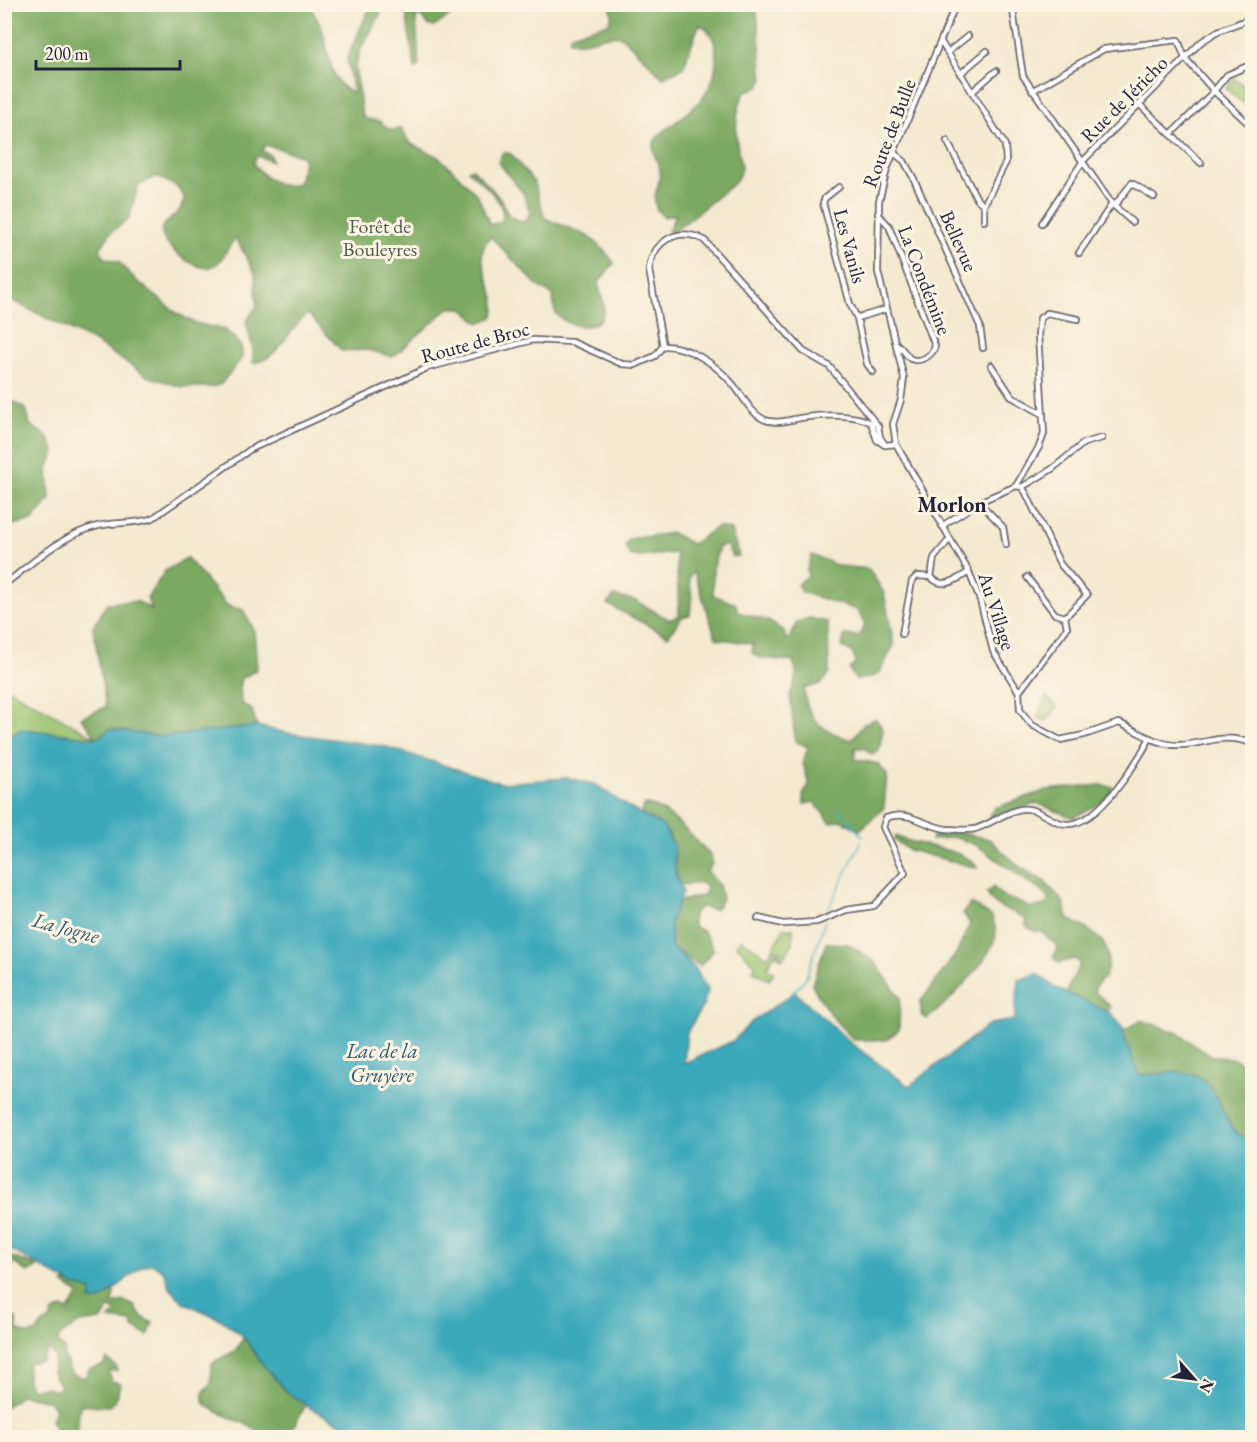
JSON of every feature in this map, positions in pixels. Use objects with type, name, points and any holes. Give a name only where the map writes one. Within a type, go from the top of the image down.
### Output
[{"type":"street","name":"Route de Bulle","points":[[896,444],[893,424],[901,400],[904,378],[878,272],[878,214],[884,178],[956,4]]},
{"type":"street","points":[[1012,4],[1015,11],[1019,60],[1023,76],[1083,162]]},
{"type":"street","name":"Rue de Jéricho","points":[[1042,223],[1083,162],[1201,42],[1218,31],[1252,18]]},
{"type":"street","points":[[948,52],[968,36]]},
{"type":"street","points":[[1032,91],[1104,49],[1179,40],[1185,58]]},
{"type":"street","points":[[941,42],[1005,145],[1006,162],[984,205],[984,221]]},
{"type":"street","points":[[960,74],[987,51]]},
{"type":"street","name":"Rue de Jéricho","points":[[1185,58],[1214,91],[1250,125],[1252,134]]},
{"type":"street","points":[[1171,134],[1227,75],[1252,64]]},
{"type":"street","points":[[972,92],[996,71]]},
{"type":"street","points":[[1140,105],[1201,163]]},
{"type":"street","points":[[947,141],[977,199],[984,205]]},
{"type":"street","name":"Bellevue","points":[[894,153],[904,161],[913,177],[980,326],[982,348]]},
{"type":"street","name":"Rue de Jéricho","points":[[1083,162],[1114,204],[1132,222]]},
{"type":"street","points":[[1079,253],[1132,183],[1154,197]]},
{"type":"street","name":"Les Vanils","points":[[839,187],[825,198],[823,203],[838,265],[857,318],[867,364],[873,372]]},
{"type":"street","name":"La Condémine","points":[[878,214],[890,226],[934,351],[918,360],[910,358],[897,345]]},
{"type":"street","points":[[885,445],[874,420],[829,366],[803,351],[704,240],[695,235],[676,234],[665,239],[657,247],[650,270],[663,346],[679,345],[699,357],[730,380],[750,409],[763,419],[775,423],[809,417],[860,418],[871,423],[877,440],[885,445],[896,444]]},
{"type":"street","points":[[857,318],[887,309]]},
{"type":"street","points":[[1019,487],[1044,434],[1038,335],[1040,318],[1047,313],[1078,319]]},
{"type":"street","name":"Route de Broc","points":[[4,585],[41,555],[82,531],[104,524],[136,522],[157,516],[251,449],[427,368],[533,340],[572,342],[622,364],[635,365],[655,356],[663,346]]},
{"type":"street","points":[[991,365],[1012,398],[1043,414]]},
{"type":"street","points":[[942,526],[979,502],[1019,487],[1052,469],[1084,443],[1102,438]]},
{"type":"street","name":"Au Village","points":[[896,444],[969,572],[997,661],[1019,692],[1020,710],[1032,725],[1060,740],[1084,735],[1119,723],[1150,738],[1180,745],[1235,737],[1252,743]]},
{"type":"street","points":[[1019,487],[1060,564],[1087,595],[1065,617]]},
{"type":"street","points":[[979,502],[1003,527],[1006,545]]},
{"type":"street","points":[[931,577],[934,558],[949,540]]},
{"type":"street","points":[[902,634],[912,581],[918,576],[931,577],[938,583],[945,584],[969,572]]},
{"type":"street","points":[[1027,577],[1055,614],[1065,617]]},
{"type":"street","points":[[1019,692],[1067,627],[1065,617]]},
{"type":"street","points":[[758,918],[783,924],[817,922],[846,910],[866,908],[878,902],[905,873],[883,827],[886,818],[895,815],[909,815],[943,828],[975,829],[1017,810],[1030,808],[1066,824],[1077,823],[1114,794],[1131,772],[1150,738]]},
{"type":"green space","name":"Forêt de Bouleyres","points":[[5,4],[311,5],[321,26],[334,74],[345,89],[353,93],[347,58],[371,5],[385,5],[360,51],[355,67],[362,115],[366,119],[379,121],[390,130],[401,129],[410,143],[438,157],[478,196],[490,225],[502,221],[501,206],[492,192],[468,170],[472,168],[501,199],[509,216],[522,222],[527,220],[530,212],[523,193],[498,162],[503,152],[511,154],[534,182],[545,218],[590,238],[614,263],[599,282],[604,306],[600,320],[588,326],[581,326],[560,318],[555,311],[552,295],[536,284],[491,237],[484,246],[482,256],[495,299],[492,318],[479,323],[462,308],[449,308],[393,357],[368,350],[342,351],[308,314],[277,350],[262,361],[253,363],[253,349],[246,322],[257,306],[255,273],[236,239],[219,262],[211,267],[197,266],[179,256],[166,241],[162,234],[162,227],[180,210],[185,198],[176,186],[156,176],[138,186],[129,219],[111,232],[100,249],[105,258],[119,262],[136,280],[178,314],[195,323],[225,330],[236,339],[242,350],[242,358],[221,384],[213,387],[182,387],[147,376],[96,343],[5,297]],"holes":[[[265,145],[301,155],[304,161],[299,182],[293,185],[286,186],[274,182],[253,163],[257,156],[272,161],[270,155],[262,151]]]},
{"type":"green space","points":[[397,5],[425,5],[430,11],[441,5],[465,5],[434,27],[428,25],[420,16],[416,17],[419,66],[415,69],[406,14]]},
{"type":"green space","points":[[610,5],[753,5],[757,12],[763,80],[759,87],[746,91],[737,116],[740,173],[734,183],[673,233],[668,231],[676,214],[664,217],[656,207],[655,198],[660,171],[653,145],[658,136],[696,105],[708,90],[715,71],[714,42],[705,27],[699,25],[683,68],[663,77],[621,36],[608,36],[580,42],[569,39],[571,34],[609,23],[612,14]]},
{"type":"green space","points":[[1234,78],[1252,92],[1252,98],[1246,105],[1226,89]]},
{"type":"green space","points":[[5,397],[26,409],[30,425],[48,437],[55,453],[48,468],[50,500],[32,521],[5,526]]},
{"type":"green space","points":[[717,527],[731,530],[739,556],[732,557],[727,546],[719,546],[713,568],[713,595],[736,604],[738,612],[768,621],[784,631],[786,640],[791,637],[797,622],[809,618],[828,622],[829,673],[822,683],[804,689],[813,717],[824,728],[851,740],[865,723],[876,719],[883,730],[879,750],[872,755],[864,748],[855,748],[855,759],[878,764],[887,775],[884,808],[860,830],[841,820],[831,823],[814,802],[804,804],[803,795],[809,785],[803,763],[808,747],[795,741],[790,695],[797,675],[793,661],[760,658],[752,653],[753,644],[716,638],[694,572],[689,577],[692,597],[690,615],[682,617],[668,636],[607,604],[614,596],[636,601],[670,620],[679,615],[676,553],[639,557],[630,555],[625,546],[629,539],[672,533],[692,544]]},
{"type":"green space","points":[[812,555],[839,566],[869,569],[884,593],[894,645],[880,672],[873,677],[856,680],[849,669],[856,663],[852,652],[842,647],[844,635],[859,636],[865,625],[857,610],[801,592],[797,584],[808,576],[807,569]]},
{"type":"green space","points":[[187,558],[228,606],[243,610],[254,630],[257,669],[240,680],[241,703],[252,710],[257,726],[161,737],[110,729],[97,738],[81,717],[106,707],[93,627],[107,603],[137,601],[152,610],[147,598],[165,571]]},
{"type":"green space","points":[[5,687],[97,738],[22,729],[5,738]]},
{"type":"green space","points":[[1046,696],[1057,707],[1047,721],[1037,718]]},
{"type":"green space","points":[[1101,785],[1113,787],[1106,798],[1073,818],[1037,803],[991,818],[990,814],[995,808],[1047,790]]},
{"type":"green space","points":[[644,805],[662,810],[711,856],[712,864],[707,871],[719,885],[722,899],[715,910],[700,907],[693,914],[693,926],[704,932],[714,950],[700,966],[671,947],[670,922],[677,902],[704,895],[707,888],[701,883],[680,885],[671,839],[660,824],[641,814]]},
{"type":"green space","points":[[945,832],[958,832],[989,839],[1020,867],[1044,881],[1063,901],[1068,918],[1101,940],[1107,952],[1108,966],[1105,976],[1094,991],[1111,1007],[1106,1012],[1068,993],[1080,962],[1074,959],[1059,963],[1053,958],[1057,946],[1040,931],[1036,932],[1026,926],[1026,920],[995,904],[987,893],[993,887],[1003,896],[1031,908],[1045,905],[1049,901],[1045,894],[976,845],[953,837],[931,840],[932,836]]},
{"type":"green space","points":[[896,836],[964,856],[977,868],[909,850],[894,840]]},
{"type":"green space","points":[[971,903],[992,917],[996,931],[994,941],[969,979],[927,1019],[922,1016],[920,1002],[956,954],[970,924],[963,913]]},
{"type":"green space","points":[[784,928],[793,929],[793,943],[786,955],[773,948]]},
{"type":"green space","points":[[741,939],[768,957],[772,950],[784,957],[783,959],[775,954],[767,967],[774,972],[769,980],[752,970],[756,965],[736,945]]},
{"type":"green space","points":[[826,943],[848,944],[874,961],[900,997],[899,1030],[886,1040],[854,1040],[820,1000],[812,984]]},
{"type":"green space","points":[[1141,1020],[1176,1032],[1210,1055],[1236,1059],[1252,1074],[1252,1137],[1243,1137],[1235,1131],[1212,1091],[1196,1076],[1175,1073],[1139,1075],[1122,1032]]},
{"type":"green space","points":[[5,1255],[37,1267],[29,1273],[12,1262],[5,1266]]},
{"type":"green space","points":[[67,1282],[92,1291],[91,1301],[105,1297],[114,1289],[113,1304],[124,1301],[135,1306],[142,1317],[153,1323],[148,1336],[133,1328],[132,1322],[109,1319],[116,1313],[115,1310],[109,1308],[102,1320],[80,1323],[59,1337],[58,1344],[65,1349],[64,1356],[72,1374],[85,1378],[89,1369],[102,1366],[107,1359],[117,1368],[117,1371],[109,1371],[111,1381],[121,1383],[114,1402],[109,1406],[80,1405],[76,1437],[60,1437],[51,1421],[55,1409],[50,1401],[22,1395],[5,1407],[4,1312],[16,1318],[17,1330],[26,1334],[36,1333],[42,1324],[50,1321],[52,1313],[62,1308],[68,1311],[79,1294],[63,1284]],"holes":[[[47,1349],[55,1356],[52,1372],[60,1387],[55,1391],[45,1387],[33,1389],[27,1382],[28,1363],[42,1361]]]},
{"type":"green space","points":[[244,1337],[287,1391],[306,1405],[288,1437],[262,1438],[250,1426],[217,1412],[203,1401],[203,1393],[211,1383],[212,1363],[235,1351]]},
{"type":"water","name":"Lac de la Gruyère","points":[[257,726],[287,733],[383,746],[501,783],[567,778],[595,784],[630,808],[663,826],[673,845],[676,876],[683,891],[670,922],[671,947],[691,963],[708,990],[703,1006],[687,1032],[684,1063],[733,1041],[751,1022],[795,992],[851,1043],[909,1086],[990,1024],[1014,1020],[1019,980],[1037,973],[1056,988],[1111,1013],[1125,1030],[1122,1032],[1139,1075],[1175,1072],[1196,1075],[1212,1090],[1235,1131],[1243,1137],[1252,1137],[1252,1437],[367,1437],[310,1408],[286,1391],[263,1365],[244,1337],[220,1319],[183,1302],[169,1287],[164,1272],[152,1263],[141,1267],[104,1298],[95,1302],[90,1299],[92,1290],[74,1286],[13,1251],[5,1252],[5,738],[22,729],[97,738],[110,729],[161,737]]},
{"type":"waterway","points":[[839,809],[863,837]]},
{"type":"waterway","points":[[826,914],[861,842]]},
{"type":"waterway","points":[[791,995],[806,978],[825,921]]},
{"type":"district","name":"Morlon","points":[[952,504]]},
{"type":"water label","name":"La Jogne","points":[[66,928]]}]
